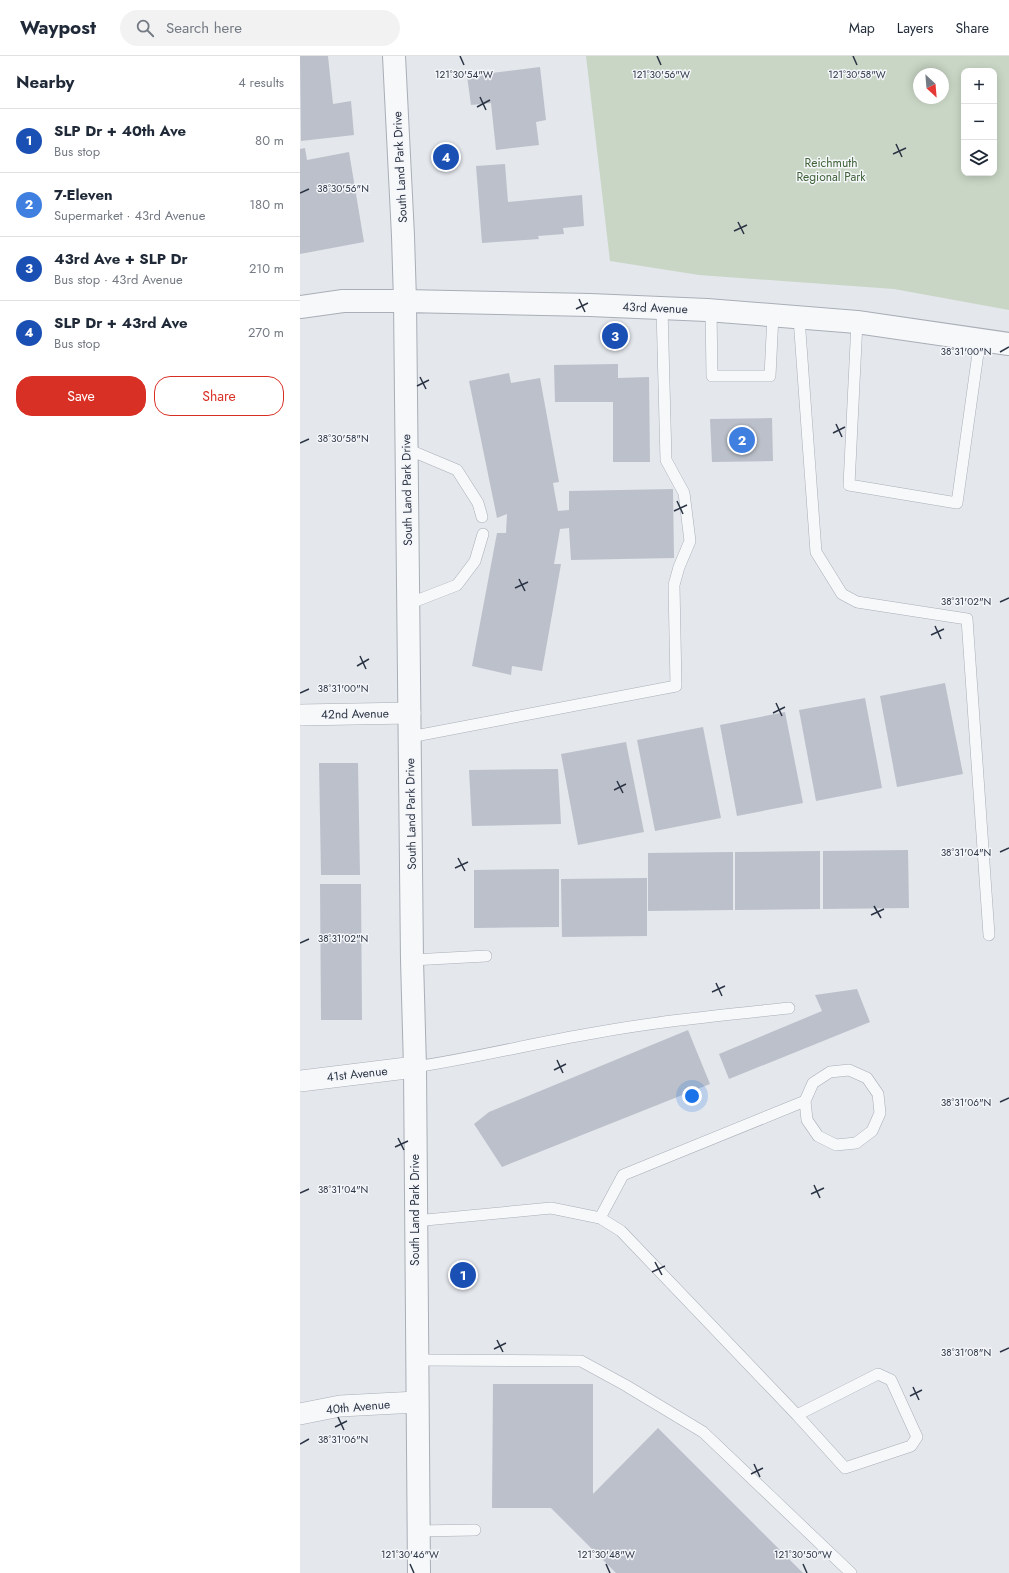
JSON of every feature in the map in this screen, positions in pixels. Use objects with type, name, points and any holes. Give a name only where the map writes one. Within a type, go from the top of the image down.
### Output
[{"type":"street","name":"South Land Park Drive","points":[[394,56],[405,301],[412,960],[415,1067],[418,1573]]},
{"type":"street","name":"43rd Avenue","points":[[300,307],[343,301],[405,301],[590,305],[711,310],[857,322],[1009,344]]},
{"type":"street","name":"42nd Avenue","points":[[300,715],[410,713]]},
{"type":"street","name":"41st Avenue","points":[[300,1081],[415,1067]]},
{"type":"street","name":"40th Avenue","points":[[300,1414],[340,1406],[417,1402]]},
{"type":"lane","points":[[410,737],[676,686],[674,585],[679,567],[690,541],[684,493],[666,460],[662,308]]},
{"type":"lane","points":[[711,310],[712,376],[770,376],[773,315]]},
{"type":"lane","points":[[799,318],[816,552],[842,594],[857,602],[967,620],[990,935]]},
{"type":"lane","points":[[857,322],[849,484],[957,503],[980,339]]},
{"type":"lane","points":[[407,449],[457,470],[478,503],[482,517]]},
{"type":"lane","points":[[408,604],[456,585],[475,561],[483,534]]},
{"type":"lane","points":[[412,960],[486,956]]},
{"type":"lane","points":[[415,1067],[460,1060],[593,1033],[689,1018],[789,1008]]},
{"type":"lane","points":[[600,1218],[623,1175],[805,1101],[813,1083],[830,1072],[849,1070],[867,1078],[878,1094],[880,1113],[872,1131],[856,1143],[836,1145],[818,1136],[814,1131],[807,1120],[805,1101]]},
{"type":"lane","points":[[415,1221],[551,1208],[600,1218],[621,1231],[797,1415],[845,1468],[911,1446],[917,1437],[891,1380],[878,1374],[797,1415]]},
{"type":"lane","points":[[417,1360],[581,1361],[625,1385],[703,1432],[851,1573]]},
{"type":"lane","points":[[418,1531],[475,1530]]},
{"type":"green space","name":"Reichmuth Regional Park","points":[[586,56],[1009,56],[1009,310],[894,289],[699,275],[610,261]]},
{"type":"building","points":[[300,56],[328,56],[333,104],[351,101],[354,135],[301,141]]},
{"type":"building","points":[[540,67],[546,120],[536,122],[539,145],[496,150],[491,103],[471,105],[467,76]]},
{"type":"building","points":[[305,148],[307,160],[349,152],[364,242],[300,254],[300,149]]},
{"type":"building","points":[[505,164],[508,202],[582,195],[584,226],[563,228],[564,234],[538,236],[539,239],[482,243],[476,166]]},
{"type":"building","points":[[618,364],[618,378],[649,377],[650,462],[613,462],[613,402],[555,402],[554,365]]},
{"type":"building","points":[[509,373],[511,383],[540,378],[559,482],[553,483],[558,511],[569,510],[569,491],[673,489],[674,558],[571,560],[569,528],[560,529],[554,564],[561,564],[542,671],[512,666],[511,675],[472,666],[497,533],[506,533],[507,514],[497,518],[469,381]]},
{"type":"building","points":[[772,418],[773,461],[712,462],[710,419]]},
{"type":"building","points":[[945,683],[963,774],[897,787],[880,696]]},
{"type":"building","points":[[865,698],[882,788],[816,801],[799,710]]},
{"type":"building","points":[[785,712],[803,803],[737,816],[720,725]]},
{"type":"building","points":[[703,727],[721,818],[655,831],[637,740]]},
{"type":"building","points":[[626,742],[644,832],[578,845],[561,754]]},
{"type":"building","points":[[319,763],[358,763],[360,875],[321,875]]},
{"type":"building","points":[[558,769],[561,824],[472,826],[469,770]]},
{"type":"building","points":[[908,850],[909,908],[823,909],[823,851]]},
{"type":"building","points":[[820,851],[820,909],[735,910],[735,852]]},
{"type":"building","points":[[733,852],[733,910],[648,911],[648,853]]},
{"type":"building","points":[[559,869],[559,927],[474,928],[474,870]]},
{"type":"building","points":[[647,878],[647,936],[562,937],[561,879]]},
{"type":"building","points":[[320,884],[361,884],[362,1020],[321,1020]]},
{"type":"building","points":[[857,989],[870,1022],[729,1079],[719,1054],[822,1011],[815,995]]},
{"type":"building","points":[[688,1030],[710,1084],[502,1167],[474,1124],[489,1112]]},
{"type":"building","points":[[493,1384],[593,1384],[593,1494],[658,1428],[803,1573],[616,1573],[551,1508],[492,1508]]},
{"type":"place","name":"SLP Dr + 43rd Ave","points":[[446,157]]},
{"type":"place","name":"43rd Ave + SLP Dr","points":[[615,336]]},
{"type":"place","name":"7-Eleven","points":[[742,440]]},
{"type":"place","name":"SLP Dr + 40th Ave","points":[[463,1275]]}]
